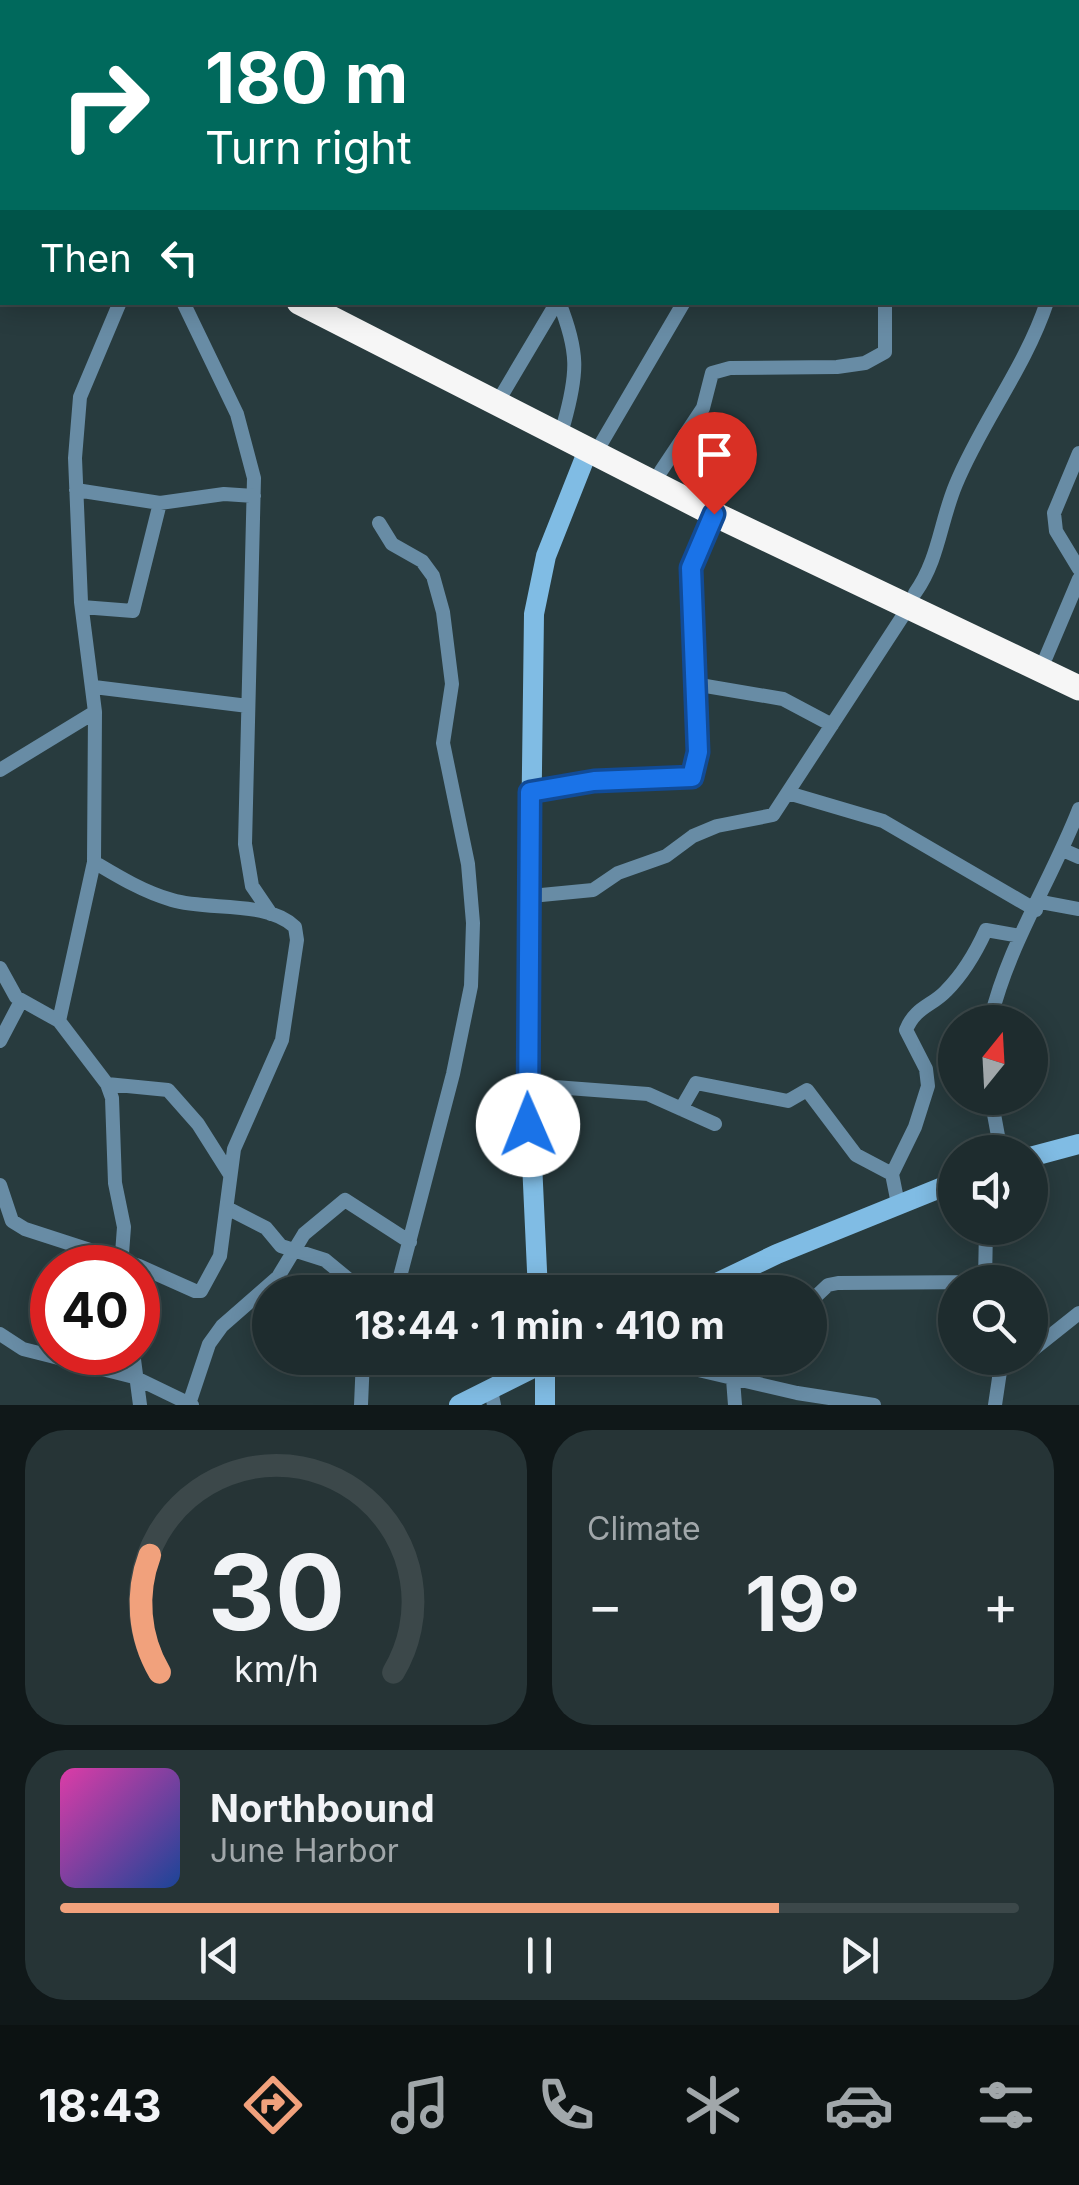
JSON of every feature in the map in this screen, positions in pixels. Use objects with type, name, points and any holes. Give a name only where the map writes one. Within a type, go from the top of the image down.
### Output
[{"type":"highway","points":[[317,305],[564,423],[595,446],[661,471],[1079,688]]},
{"type":"highway","points":[[317,305],[595,446],[714,514],[912,599]]},
{"type":"highway","points":[[948,617],[1079,673]]},
{"type":"street","points":[[58,1021],[94,862],[94,687],[82,607],[76,490],[80,397],[119,305]]},
{"type":"street","points":[[184,305],[248,445],[254,496],[245,844],[252,886],[271,914]]},
{"type":"street","points":[[503,394],[556,305]]},
{"type":"street","points":[[559,305],[574,341],[576,378],[564,423]]},
{"type":"street","points":[[537,1275],[528,1085],[532,643],[538,588],[546,556],[595,446],[682,305]]},
{"type":"street","points":[[661,471],[703,408],[712,373],[730,368],[865,363],[886,352],[885,305]]},
{"type":"street","points":[[532,896],[593,890],[618,873],[666,856],[692,836],[717,826],[773,815],[932,570],[956,482],[1037,333],[1046,305]]},
{"type":"street","points":[[1079,453],[1054,513],[1056,531],[1079,569]]},
{"type":"street","points":[[76,490],[160,502],[224,494],[254,496]]},
{"type":"street","points":[[82,607],[123,614],[133,611],[160,502]]},
{"type":"street","points":[[530,792],[594,781],[692,777],[698,752],[691,568],[714,514]]},
{"type":"street","points":[[379,523],[392,544],[422,561],[434,576],[444,612],[452,684],[443,743],[468,864],[474,922],[471,986],[464,1021],[401,1275]]},
{"type":"street","points":[[1046,657],[1079,579]]},
{"type":"street","points":[[694,684],[783,699],[832,725]]},
{"type":"street","points":[[94,687],[248,706]]},
{"type":"street","points":[[0,770],[95,712]]},
{"type":"street","points":[[788,794],[883,821],[1038,906],[1079,910]]},
{"type":"street","points":[[996,1005],[1020,936],[1038,906],[1079,810]]},
{"type":"street","points":[[1063,850],[1079,857]]},
{"type":"street","points":[[94,862],[139,889],[175,902],[271,914],[295,927],[297,940],[282,1040],[234,1149],[220,1256],[201,1291],[160,1278]]},
{"type":"street","points":[[898,1204],[892,1174],[915,1127],[928,1086],[926,1070],[906,1030],[908,1023],[924,1004],[942,996],[953,983],[986,930],[1020,936]]},
{"type":"street","points":[[0,968],[21,1001],[58,1021],[107,1084],[112,1098],[115,1183],[124,1227],[122,1245]]},
{"type":"street","points":[[0,1041],[21,1001]]},
{"type":"street","points":[[681,1109],[696,1083],[788,1100],[807,1090],[856,1156],[892,1174]]},
{"type":"street","points":[[107,1084],[168,1090],[198,1124],[230,1172]]},
{"type":"street","points":[[528,1085],[648,1094],[715,1124]]},
{"type":"street","points":[[1048,1152],[1079,1144]]},
{"type":"street","points":[[0,1185],[12,1221],[71,1245]]},
{"type":"street","points":[[743,1275],[938,1189]]},
{"type":"street","points":[[3,1342],[134,1377],[190,1404],[209,1344],[222,1326],[278,1277],[304,1234],[347,1199],[410,1242]]},
{"type":"street","points":[[229,1210],[266,1228],[281,1246],[326,1260],[344,1275]]},
{"type":"street","points":[[827,1286],[838,1282],[938,1282]]},
{"type":"street","points":[[1048,1338],[1079,1313]]},
{"type":"street","points":[[362,1405],[363,1375]]},
{"type":"street","points":[[459,1405],[493,1398],[525,1375]]},
{"type":"street","points":[[544,1405],[547,1375]]},
{"type":"street","points":[[716,1375],[874,1405]]},
{"type":"street","points":[[994,1405],[1001,1375]]},
{"type":"street","points":[[134,1377],[140,1405]]},
{"type":"street","points":[[732,1379],[735,1405]]},
{"type":"route","points":[[528,1125],[530,792],[594,781],[692,777],[698,752],[694,731],[691,568],[714,514]]}]
